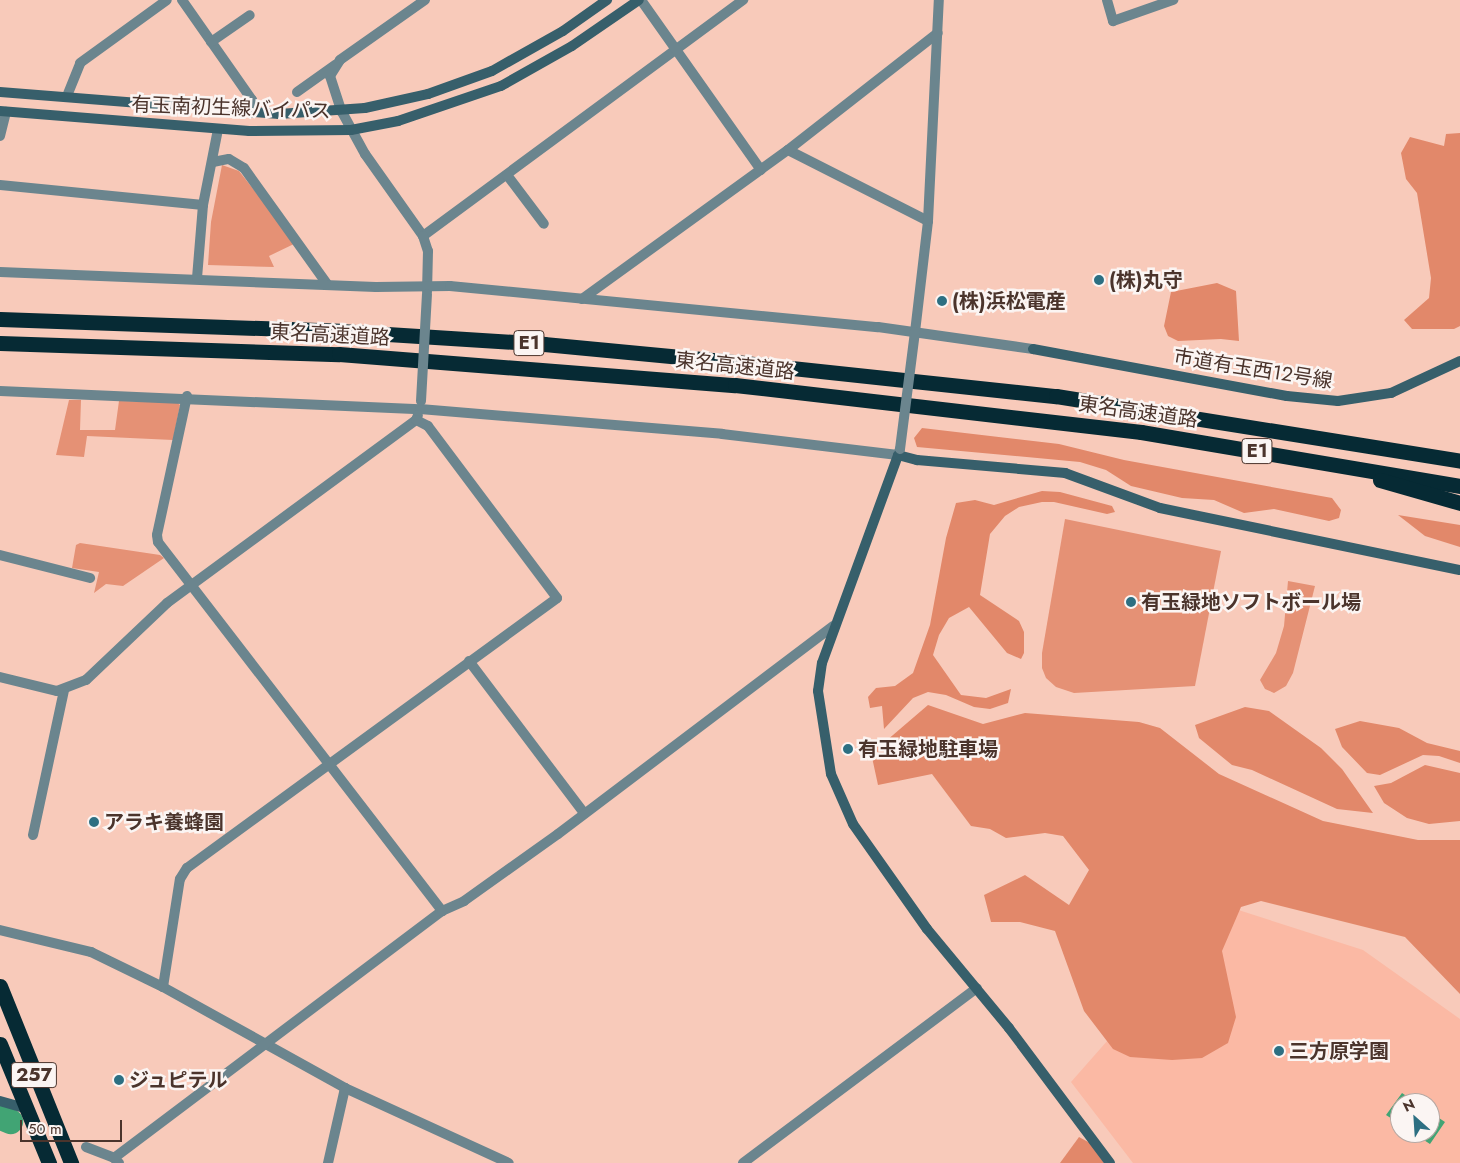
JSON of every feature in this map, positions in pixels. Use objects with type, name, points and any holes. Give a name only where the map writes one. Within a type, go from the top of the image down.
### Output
[{"type":"highway","name":"東名高速道路","points":[[0,319],[340,331],[544,344],[1056,396],[1312,435],[1460,461]]},
{"type":"highway","name":"東名高速道路","points":[[0,343],[339,354],[542,368],[1052,420],[1308,459],[1460,486]]},
{"type":"highway","points":[[1312,435],[1460,452]]},
{"type":"highway","points":[[1308,459],[1460,503]]},
{"type":"highway","name":"257","points":[[0,986],[71,1163]]},
{"type":"highway","name":"257","points":[[0,1044],[49,1163]]},
{"type":"street","points":[[67,96],[80,63],[167,0]]},
{"type":"street","points":[[182,0],[252,100],[252,113]]},
{"type":"street","points":[[297,92],[413,3],[425,0]]},
{"type":"street","name":"有玉南初生線バイパス","points":[[0,92],[67,96],[252,113],[342,112],[428,94],[492,71],[563,31],[607,0]]},
{"type":"street","points":[[640,0],[677,48],[761,170]]},
{"type":"street","name":"有玉南初生線バイパス","points":[[3,111],[218,129],[312,132],[351,130],[398,121],[501,86],[572,46],[640,0]]},
{"type":"street","points":[[423,236],[743,0]]},
{"type":"street","points":[[939,0],[928,221],[899,452],[833,626],[822,663],[818,691],[826,752],[836,790],[853,824],[928,929],[977,988],[1110,1163]]},
{"type":"street","points":[[1107,0],[1113,20],[1173,0]]},
{"type":"street","points":[[211,42],[250,15]]},
{"type":"street","points":[[582,299],[788,150],[938,33]]},
{"type":"street","points":[[0,677],[64,691],[86,680],[166,603],[416,420],[420,405],[428,251],[423,236],[372,166],[342,112],[330,76],[340,60]]},
{"type":"street","points":[[0,136],[3,111]]},
{"type":"street","points":[[197,278],[203,205],[218,129]]},
{"type":"street","points":[[788,150],[928,221]]},
{"type":"street","points":[[213,162],[224,158],[244,168],[327,284]]},
{"type":"street","points":[[507,175],[544,224]]},
{"type":"street","points":[[0,185],[203,205]]},
{"type":"street","points":[[0,272],[327,284],[582,299],[915,332]]},
{"type":"street","name":"市道有玉西12号線","points":[[915,332],[1034,349],[1287,396],[1338,402],[1391,394],[1460,362]]},
{"type":"street","points":[[0,391],[420,405],[899,452],[917,460],[1065,472],[1160,508],[1460,570]]},
{"type":"street","points":[[187,396],[157,535],[182,576],[192,584],[442,911]]},
{"type":"street","points":[[163,986],[180,878],[187,868],[327,763],[557,598],[428,426],[416,420]]},
{"type":"street","points":[[0,555],[90,578]]},
{"type":"street","points":[[86,1147],[117,1160],[442,911],[464,901],[833,626]]},
{"type":"street","points":[[469,661],[584,813]]},
{"type":"street","points":[[34,835],[64,691]]},
{"type":"street","points":[[0,930],[74,946],[163,986],[345,1088],[509,1163]]},
{"type":"street","points":[[743,1163],[977,988]]},
{"type":"street","points":[[328,1163],[345,1088]]},
{"type":"street","points":[[0,1101],[25,1108]]},
{"type":"shaded area","points":[[1460,133],[1460,326],[1454,329],[1412,329],[1404,320],[1429,298],[1431,278],[1417,193],[1406,179],[1401,153],[1410,137],[1444,146],[1446,134]]},
{"type":"shaded area","points":[[222,165],[239,171],[296,243],[269,256],[274,267],[208,265],[211,222]]},
{"type":"shaded area","points":[[1217,283],[1236,291],[1239,341],[1221,339],[1178,341],[1168,336],[1164,326],[1171,292]]},
{"type":"shaded area","points":[[69,400],[81,400],[80,430],[115,430],[119,401],[177,402],[180,405],[173,440],[87,436],[84,457],[56,455]]},
{"type":"shaded area","points":[[922,428],[1059,444],[1124,460],[1332,498],[1341,510],[1339,518],[1329,521],[1274,509],[1244,513],[1214,500],[1182,498],[1131,486],[1106,470],[1080,462],[917,447],[914,438]]},
{"type":"shaded area","points":[[1042,491],[1060,492],[1112,506],[1115,512],[1107,514],[1054,502],[1042,502],[1019,507],[1005,516],[990,534],[980,595],[1019,621],[1024,632],[1024,653],[1021,659],[1007,653],[969,607],[949,618],[939,635],[933,655],[961,695],[986,698],[1011,689],[1008,703],[990,709],[974,707],[946,695],[928,692],[913,698],[884,729],[882,706],[870,708],[868,697],[876,688],[895,686],[913,673],[930,625],[946,538],[956,503],[975,500],[994,505]]},
{"type":"shaded area","points":[[1398,515],[1460,525],[1460,547],[1425,536]]},
{"type":"shaded area","name":"有玉緑地ソフトボール場","points":[[1065,519],[1221,551],[1195,686],[1074,693],[1056,687],[1046,678],[1042,668],[1042,653]]},
{"type":"shaded area","points":[[80,543],[160,555],[164,558],[123,586],[106,584],[94,593],[99,572],[72,568],[76,545]]},
{"type":"shaded area","points":[[1288,581],[1315,586],[1293,673],[1286,686],[1274,693],[1265,689],[1260,680],[1276,653],[1284,626]]},
{"type":"shaded area","points":[[928,705],[983,724],[1025,713],[1139,722],[1160,728],[1219,774],[1323,821],[1418,840],[1460,840],[1460,994],[1405,937],[1261,901],[1241,907],[1222,951],[1236,1017],[1228,1043],[1202,1058],[1172,1060],[1130,1057],[1113,1049],[1084,1011],[1055,931],[1020,922],[991,922],[984,895],[1025,875],[1069,905],[1089,870],[1063,836],[1045,833],[1006,838],[990,829],[971,826],[932,774],[878,785],[870,748],[886,741]]},
{"type":"shaded area","points":[[1245,707],[1269,711],[1321,748],[1342,769],[1373,813],[1337,809],[1252,770],[1232,765],[1199,738],[1195,725]]},
{"type":"shaded area","points":[[1360,721],[1399,728],[1427,743],[1460,751],[1460,763],[1439,756],[1423,755],[1380,775],[1367,773],[1342,747],[1335,729]]},
{"type":"shaded area","points":[[1425,765],[1460,773],[1460,821],[1429,824],[1407,818],[1384,803],[1374,786],[1391,783]]},
{"type":"shaded area","name":"三方原学園","points":[[1226,906],[1363,950],[1460,1019],[1460,1163],[1133,1163],[1071,1082]]},
{"type":"shaded area","points":[[1390,1110],[1390,1118],[1386,1115]]},
{"type":"shaded area","points":[[1440,1119],[1445,1122],[1440,1129]]},
{"type":"shaded area","points":[[1079,1137],[1090,1143],[1104,1163],[1060,1163]]},
{"type":"waterway","points":[[0,1117],[10,1121]]},
{"type":"place","name":"(株)丸守","points":[[1099,280]]},
{"type":"place","name":"(株)浜松電産","points":[[942,301]]},
{"type":"place","name":"有玉緑地ソフトボール場","points":[[1131,602]]},
{"type":"place","name":"有玉緑地駐車場","points":[[848,749]]},
{"type":"place","name":"アラキ養蜂園","points":[[94,822]]},
{"type":"place","name":"三方原学園","points":[[1279,1051]]},
{"type":"place","name":"ジュピテル","points":[[119,1080]]}]
